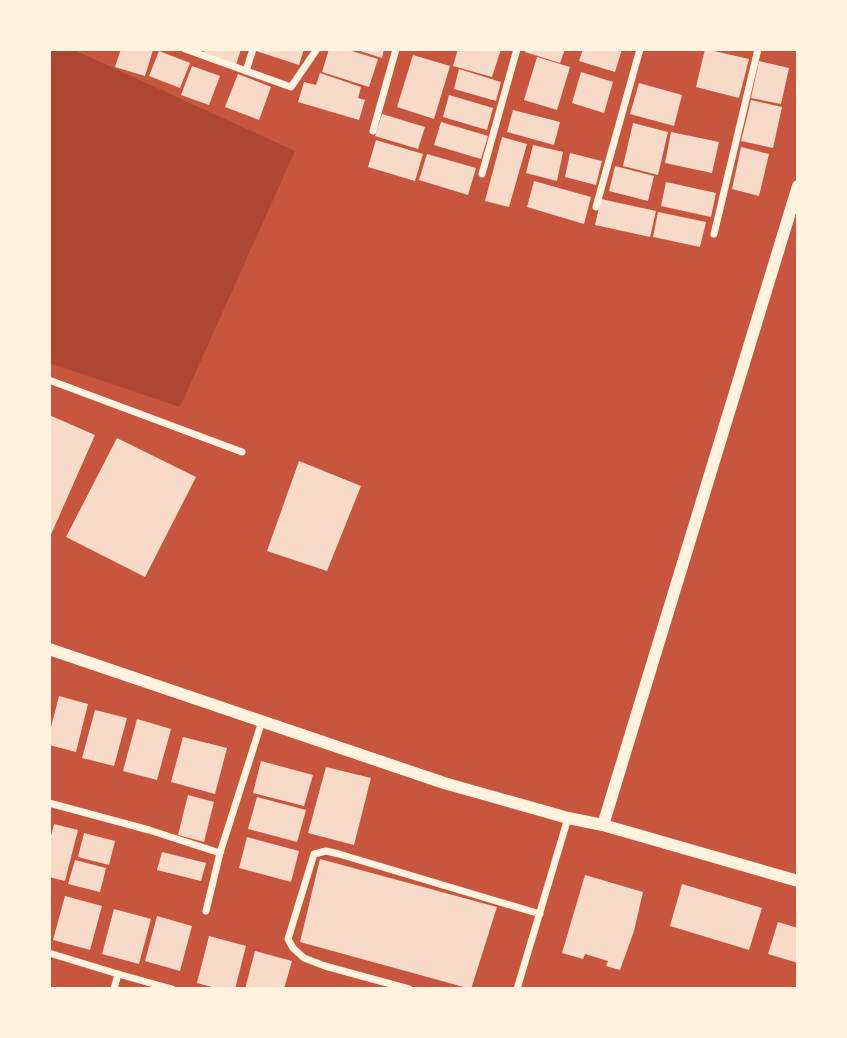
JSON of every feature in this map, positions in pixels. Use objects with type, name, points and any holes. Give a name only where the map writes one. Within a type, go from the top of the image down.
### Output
[{"type":"street","points":[[185,49],[291,87],[317,49]]},
{"type":"street","points":[[246,71],[253,49]]},
{"type":"street","points":[[373,131],[396,49]]},
{"type":"street","points":[[482,174],[517,49]]},
{"type":"street","points":[[596,207],[640,49]]},
{"type":"street","points":[[714,234],[758,49]]},
{"type":"street","points":[[603,825],[798,186]]},
{"type":"street","points":[[49,380],[242,452]]},
{"type":"street","points":[[49,649],[444,783],[798,881]]},
{"type":"street","points":[[206,911],[220,853],[262,720]]},
{"type":"street","points":[[49,803],[149,830],[220,853]]},
{"type":"street","points":[[517,989],[568,818]]},
{"type":"street","points":[[409,989],[325,966],[304,958],[293,948],[289,939],[314,854],[326,851],[540,914]]},
{"type":"street","points":[[49,953],[172,989]]},
{"type":"street","points":[[114,989],[118,974]]},
{"type":"shaded area","points":[[49,49],[72,49],[295,151],[180,407],[49,363]]},
{"type":"building","points":[[121,49],[153,50],[145,76],[115,67]]},
{"type":"building","points":[[205,49],[241,49],[236,65],[203,53]]},
{"type":"building","points":[[304,49],[299,65],[256,51]]},
{"type":"building","points":[[329,49],[345,49],[378,59],[369,87],[322,72]]},
{"type":"building","points":[[354,49],[384,49],[382,58]]},
{"type":"building","points":[[458,49],[501,49],[492,77],[453,66]]},
{"type":"building","points":[[526,49],[565,49],[560,63],[525,52]]},
{"type":"building","points":[[583,49],[622,49],[615,72],[579,61]]},
{"type":"building","points":[[705,49],[749,59],[739,98],[696,87]]},
{"type":"building","points":[[159,51],[190,63],[180,88],[149,76]]},
{"type":"building","points":[[413,55],[450,66],[434,119],[397,107]]},
{"type":"building","points":[[537,57],[570,67],[557,110],[524,100]]},
{"type":"building","points":[[759,61],[789,68],[781,104],[751,98]]},
{"type":"building","points":[[192,66],[220,76],[209,105],[181,95]]},
{"type":"building","points":[[459,69],[501,82],[496,101],[454,89]]},
{"type":"building","points":[[581,72],[613,82],[604,113],[572,103]]},
{"type":"building","points":[[320,73],[361,87],[358,98],[365,100],[359,120],[298,102],[304,82],[316,85]]},
{"type":"building","points":[[238,74],[271,87],[259,120],[225,107]]},
{"type":"building","points":[[639,83],[682,95],[674,126],[630,114]]},
{"type":"building","points":[[449,95],[493,108],[487,130],[443,117]]},
{"type":"building","points":[[751,100],[782,107],[773,148],[741,141]]},
{"type":"building","points":[[513,110],[560,122],[554,145],[507,132]]},
{"type":"building","points":[[382,114],[425,127],[418,149],[375,136]]},
{"type":"building","points":[[441,122],[488,136],[481,159],[434,145]]},
{"type":"building","points":[[633,123],[668,132],[658,175],[623,166]]},
{"type":"building","points":[[671,132],[719,142],[712,173],[665,163]]},
{"type":"building","points":[[502,137],[527,144],[509,207],[485,201]]},
{"type":"building","points":[[376,140],[423,154],[415,181],[368,167]]},
{"type":"building","points":[[533,145],[563,152],[557,181],[526,173]]},
{"type":"building","points":[[741,147],[769,154],[759,196],[732,189]]},
{"type":"building","points":[[570,153],[602,161],[596,185],[565,177]]},
{"type":"building","points":[[427,154],[476,168],[468,195],[419,180]]},
{"type":"building","points":[[615,166],[654,176],[648,201],[609,191]]},
{"type":"building","points":[[534,181],[591,197],[584,224],[527,207]]},
{"type":"building","points":[[666,182],[716,193],[711,217],[661,206]]},
{"type":"building","points":[[601,199],[656,211],[650,237],[595,225]]},
{"type":"building","points":[[658,212],[706,222],[700,247],[653,237]]},
{"type":"building","points":[[49,415],[95,435],[49,539]]},
{"type":"building","points":[[117,438],[196,477],[145,577],[66,537]]},
{"type":"building","points":[[299,461],[361,486],[327,571],[267,551]]},
{"type":"building","points":[[59,696],[88,704],[76,752],[49,745]]},
{"type":"building","points":[[95,710],[127,718],[114,766],[82,758]]},
{"type":"building","points":[[137,719],[171,729],[157,780],[123,771]]},
{"type":"building","points":[[183,737],[227,748],[215,794],[171,782]]},
{"type":"building","points":[[261,761],[313,775],[304,806],[253,793]]},
{"type":"building","points":[[326,767],[371,778],[354,845],[308,833]]},
{"type":"building","points":[[188,795],[214,802],[204,842],[178,835]]},
{"type":"building","points":[[257,797],[306,810],[297,842],[248,829]]},
{"type":"building","points":[[54,824],[78,830],[65,881],[49,877],[49,844]]},
{"type":"building","points":[[84,833],[115,841],[109,865],[78,857]]},
{"type":"building","points":[[247,837],[299,851],[291,882],[239,868]]},
{"type":"building","points":[[162,852],[206,863],[201,881],[157,870]]},
{"type":"building","points":[[320,859],[497,907],[471,989],[300,942]]},
{"type":"building","points":[[75,860],[106,868],[100,892],[68,884]]},
{"type":"building","points":[[585,875],[643,892],[634,931],[620,970],[606,966],[608,961],[585,954],[583,959],[562,953]]},
{"type":"building","points":[[682,884],[762,908],[749,950],[670,926]]},
{"type":"building","points":[[65,896],[102,906],[90,950],[53,940]]},
{"type":"building","points":[[114,909],[151,919],[139,964],[102,954]]},
{"type":"building","points":[[157,916],[192,926],[180,971],[145,961]]},
{"type":"building","points":[[778,922],[798,928],[798,963],[768,954]]},
{"type":"building","points":[[209,936],[246,946],[235,989],[219,989],[197,983]]},
{"type":"building","points":[[255,951],[292,961],[284,989],[245,989]]}]
